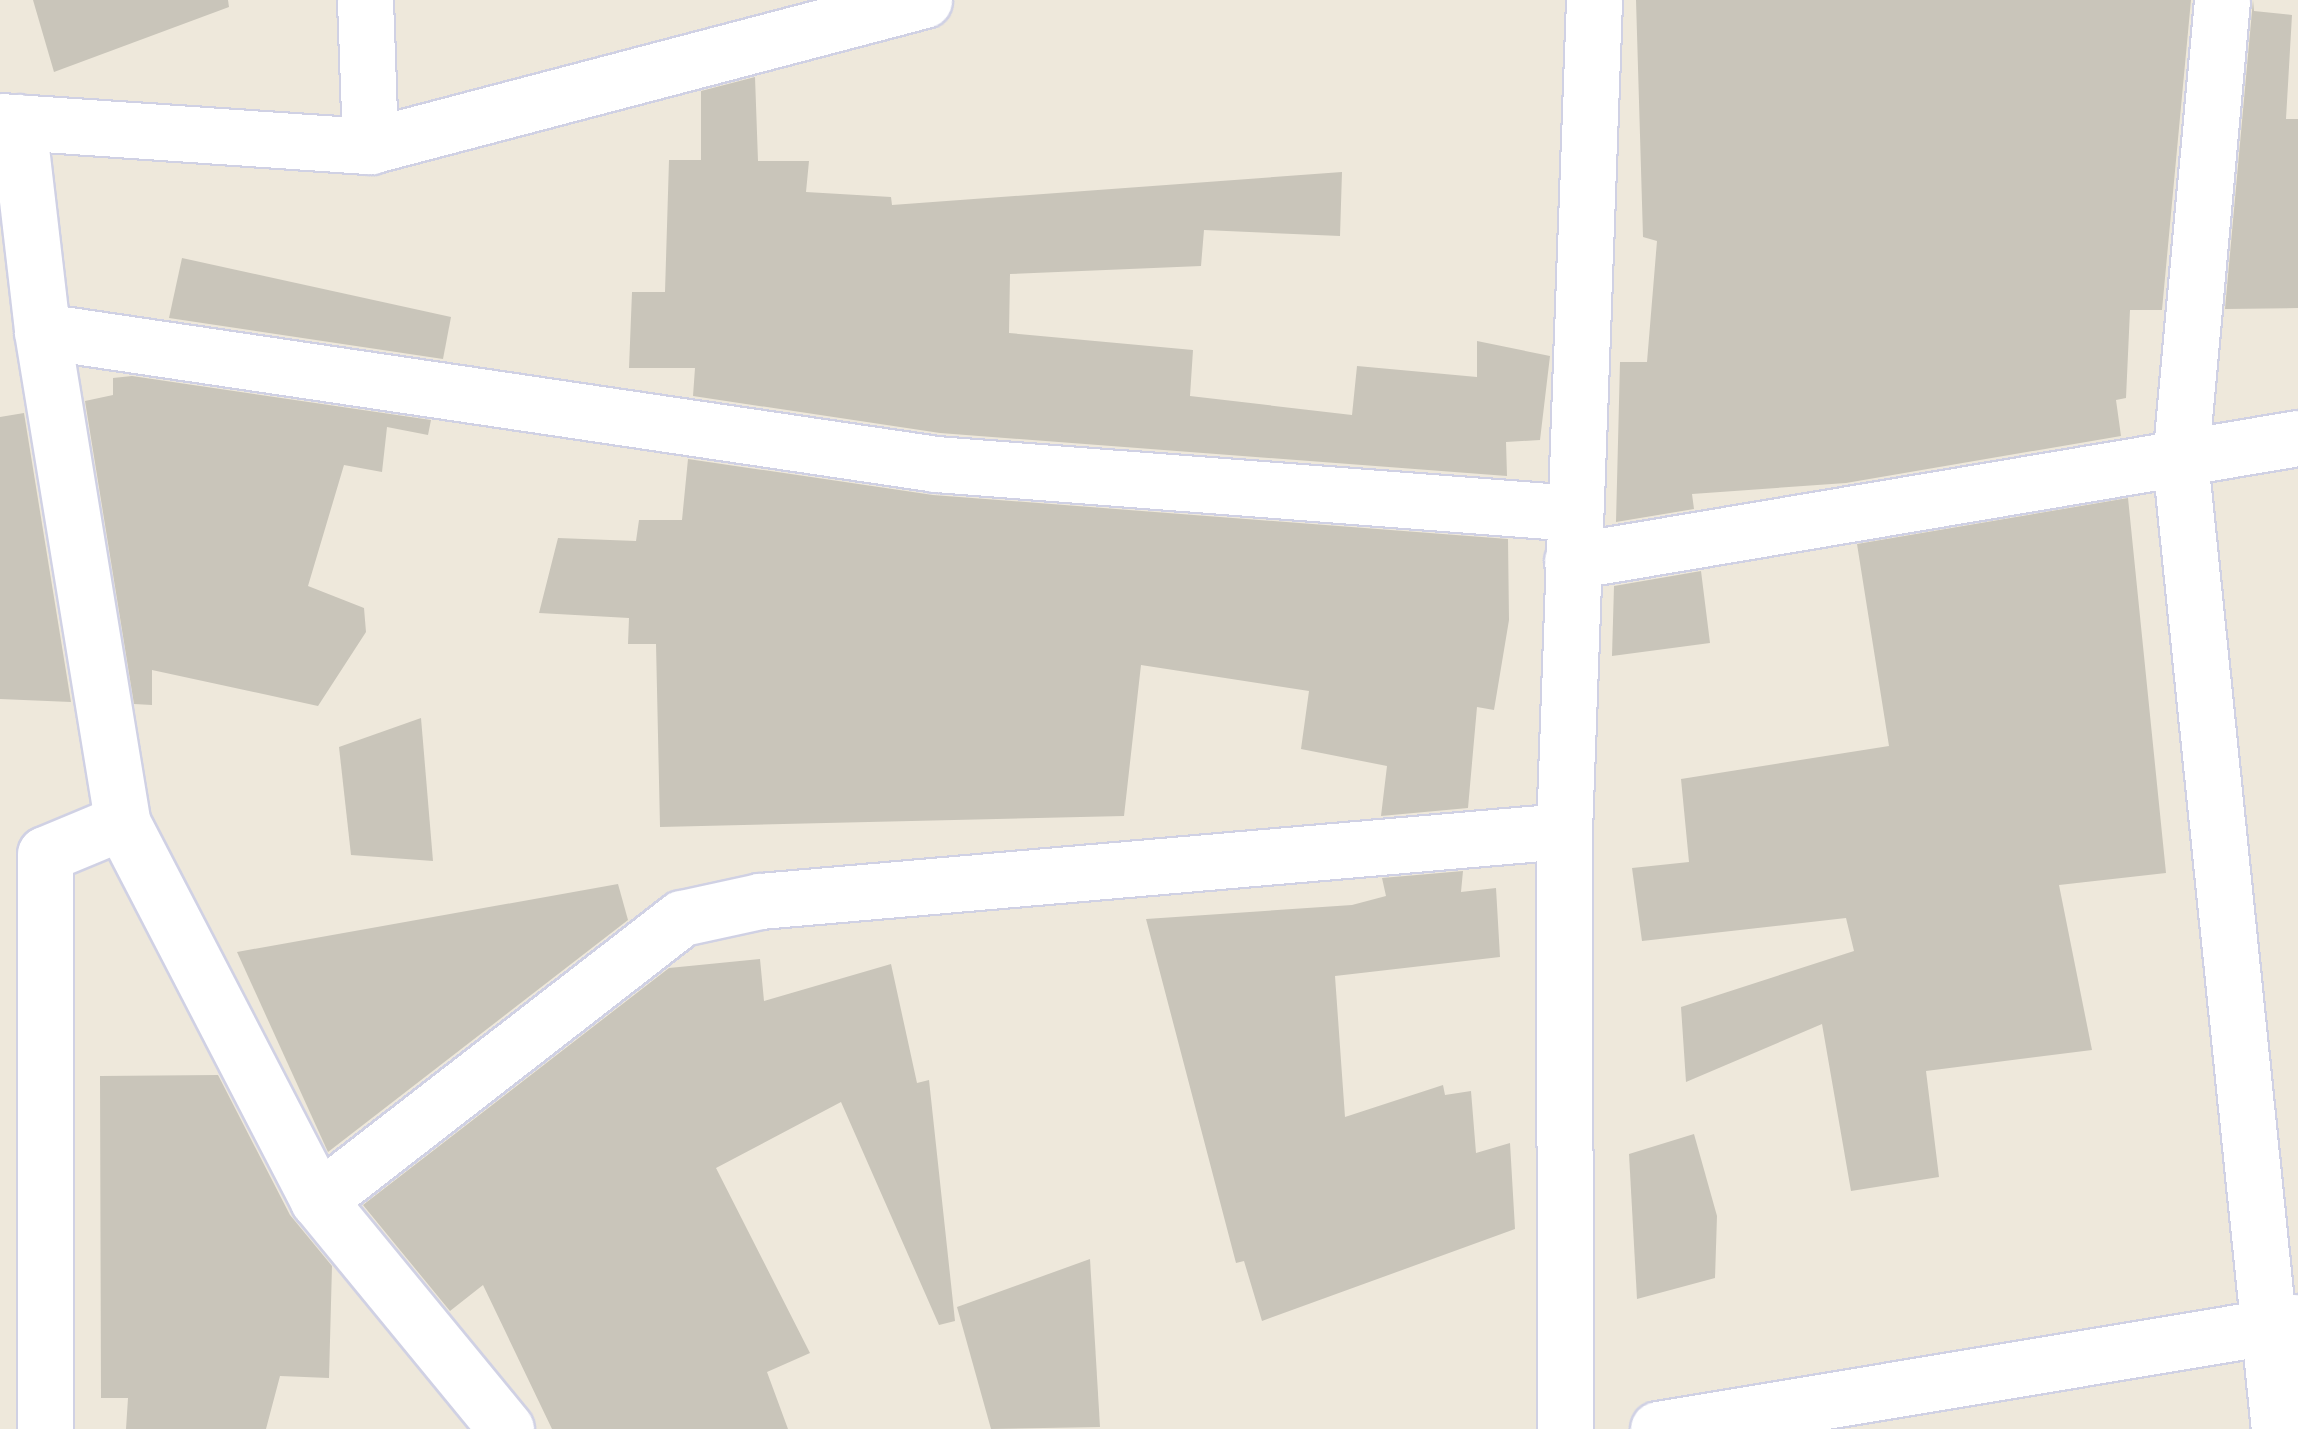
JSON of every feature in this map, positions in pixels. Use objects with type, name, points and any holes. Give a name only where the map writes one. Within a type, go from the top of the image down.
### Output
[{"type":"street","points":[[365,0],[370,146]]},
{"type":"street","points":[[506,1429],[318,1200],[122,822],[9,121],[370,146],[924,0]]},
{"type":"street","points":[[1565,1429],[1564,831],[1594,0]]},
{"type":"street","points":[[2222,0],[2180,460],[2283,1325],[2279,1429]]},
{"type":"street","points":[[42,332],[936,464],[1573,537],[2180,460],[2298,438]]},
{"type":"street","points":[[45,1429],[23,861],[122,822]]},
{"type":"street","points":[[318,1200],[682,918],[760,901],[1564,831]]},
{"type":"street","points":[[1658,1429],[2283,1325]]},
{"type":"building","points":[[33,0],[228,0],[229,7],[54,72]]},
{"type":"building","points":[[1636,0],[2191,0],[2162,310],[2130,310],[2126,398],[2116,400],[2121,436],[1846,483],[1692,494],[1694,509],[1616,522],[1620,362],[1647,362],[1657,241],[1643,237]]},
{"type":"building","points":[[2253,0],[2254,11],[2292,15],[2286,119],[2298,119],[2298,308],[2225,309]]},
{"type":"building","points":[[755,77],[758,161],[809,161],[806,192],[891,197],[892,205],[1342,172],[1340,236],[1204,230],[1201,266],[1010,274],[1009,333],[1193,350],[1190,396],[1352,415],[1357,366],[1477,377],[1477,341],[1550,356],[1540,440],[1506,442],[1507,476],[940,433],[693,396],[695,368],[629,368],[632,292],[665,292],[669,160],[701,160],[701,91]]},
{"type":"building","points":[[182,258],[451,317],[443,359],[169,318]]},
{"type":"building","points":[[132,376],[431,420],[428,435],[387,427],[382,472],[344,465],[308,586],[364,608],[366,632],[318,706],[152,670],[152,705],[134,704],[85,401],[113,395],[113,378]]},
{"type":"building","points":[[24,413],[71,702],[0,699],[0,417]]},
{"type":"building","points":[[688,459],[933,495],[1508,539],[1509,620],[1494,710],[1477,707],[1468,808],[1381,816],[1387,766],[1301,749],[1309,691],[1141,665],[1124,816],[660,827],[656,644],[628,644],[629,618],[539,613],[558,538],[636,541],[639,520],[682,520]]},
{"type":"building","points":[[2128,498],[2166,873],[2059,885],[2092,1050],[1926,1071],[1939,1177],[1851,1191],[1822,1024],[1686,1082],[1681,1007],[1854,951],[1846,918],[1642,941],[1632,868],[1689,862],[1681,779],[1889,746],[1857,544]]},
{"type":"building","points":[[1701,571],[1710,643],[1612,656],[1614,586]]},
{"type":"building","points":[[421,718],[433,861],[351,855],[339,747]]},
{"type":"building","points":[[1463,871],[1461,892],[1496,888],[1500,957],[1335,976],[1345,1117],[1443,1085],[1445,1095],[1471,1091],[1476,1153],[1510,1143],[1515,1229],[1262,1321],[1244,1261],[1236,1263],[1146,919],[1352,905],[1386,896],[1382,878]]},
{"type":"building","points":[[618,884],[628,920],[328,1152],[237,952]]},
{"type":"building","points":[[760,959],[764,1001],[891,964],[917,1083],[929,1080],[955,1321],[939,1325],[841,1102],[716,1168],[810,1353],[767,1372],[788,1429],[552,1429],[483,1285],[450,1311],[363,1205],[669,968]]},
{"type":"building","points":[[218,1075],[290,1215],[332,1266],[329,1378],[280,1376],[266,1429],[126,1429],[128,1398],[101,1398],[100,1076]]},
{"type":"building","points":[[1694,1134],[1717,1216],[1715,1278],[1637,1299],[1629,1154]]},
{"type":"building","points":[[1090,1259],[1100,1427],[991,1429],[957,1307]]}]
